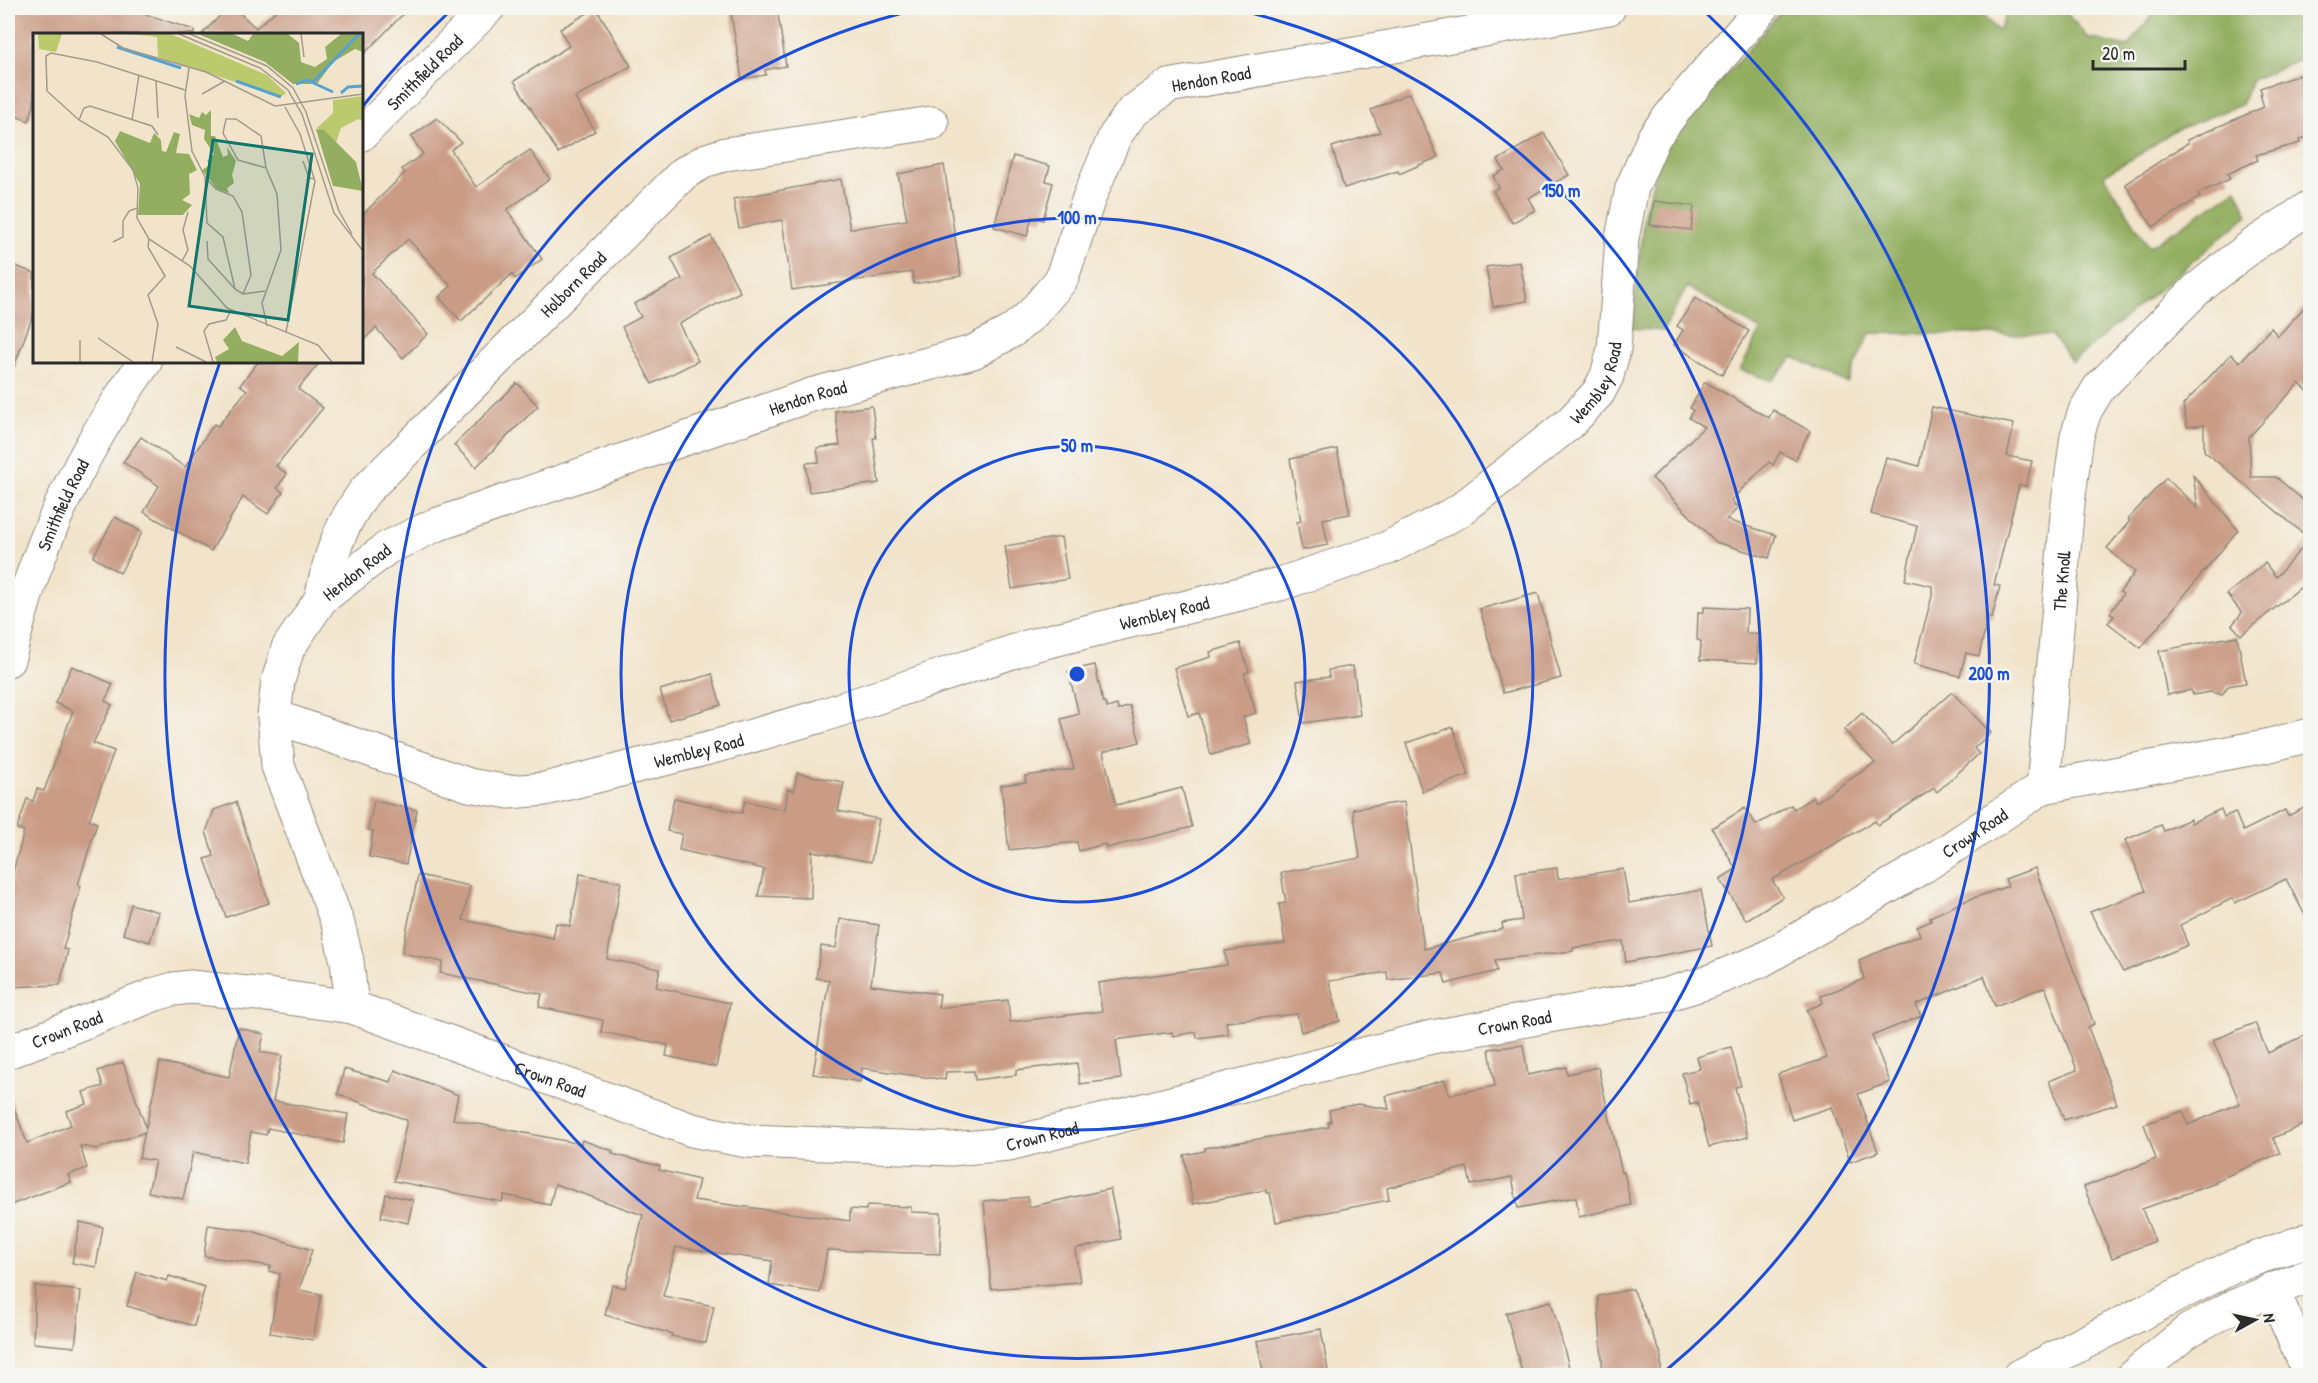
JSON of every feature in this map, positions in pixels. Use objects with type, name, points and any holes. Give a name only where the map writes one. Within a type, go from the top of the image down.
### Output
[{"type":"street","name":"Smithfield Road","points":[[363,133],[488,8]]},
{"type":"street","name":"Hendon Road","points":[[352,1007],[347,961],[338,924],[278,766],[274,716],[278,681],[288,648],[321,599],[387,548],[434,526],[811,395],[974,352],[1012,331],[1032,314],[1061,280],[1089,198],[1115,136],[1132,112],[1168,86],[1609,8]]},
{"type":"street","name":"Wembley Road","points":[[274,716],[469,784],[509,792],[545,789],[789,725],[1033,645],[1280,584],[1388,548],[1459,511],[1570,423],[1598,393],[1607,376],[1614,349],[1622,238],[1632,188],[1654,137],[1680,103],[1762,8]]},
{"type":"street","name":"Holborn Road","points":[[321,599],[330,556],[343,525],[365,491],[684,173],[707,160],[726,154],[932,123]]},
{"type":"street","name":"The Knoll","points":[[2043,787],[2068,503],[2078,436],[2085,411],[2099,388],[2196,290],[2253,245],[2310,207]]},
{"type":"street","name":"Smithfield Road","points":[[8,660],[19,581],[56,517],[118,399],[144,363]]},
{"type":"street","points":[[2043,787],[2266,746],[2310,735]]},
{"type":"street","name":"Crown Road","points":[[8,1052],[156,994],[190,987],[352,1007],[692,1130],[722,1137],[747,1141],[951,1149],[1009,1144],[1432,1037],[1665,995],[1708,982],[1762,960],[1924,866],[2043,787]]},
{"type":"street","points":[[2019,1376],[2232,1267],[2310,1239]]},
{"type":"street","points":[[2133,1376],[2188,1331],[2272,1289],[2310,1278]]},
{"type":"street","points":[[2272,1289],[2310,1374]]},
{"type":"green space","points":[[1784,8],[1977,8],[1998,31],[2010,8],[2062,8],[2088,38],[2128,47],[2157,8],[2310,8],[2310,39],[2300,59],[2252,80],[2241,105],[2173,131],[2145,151],[2104,175],[2149,247],[2237,189],[2248,215],[2072,362],[2052,335],[1870,333],[1847,383],[1794,357],[1772,381],[1740,370],[1761,330],[1687,287],[1663,331],[1632,328],[1644,213],[1663,148]]},
{"type":"building","points":[[8,8],[127,8],[194,30],[194,33],[33,33],[33,108],[29,121],[8,113]]},
{"type":"building","points":[[228,8],[234,8],[256,28],[279,8],[409,8],[363,55],[363,33],[203,33]]},
{"type":"building","points":[[596,8],[631,66],[575,98],[595,131],[558,153],[514,81],[569,46],[560,29]]},
{"type":"building","points":[[730,8],[777,8],[786,66],[765,70],[766,75],[742,79]]},
{"type":"building","points":[[2300,75],[2310,108],[2310,136],[2299,140],[2300,143],[2256,155],[2258,160],[2227,174],[2230,179],[2197,194],[2200,197],[2153,227],[2125,184],[2188,143],[2187,140],[2264,107],[2260,88]]},
{"type":"building","points":[[1409,93],[1438,157],[1399,174],[1398,171],[1344,188],[1332,147],[1380,132],[1371,110]]},
{"type":"building","points":[[437,118],[461,142],[451,150],[476,187],[530,150],[550,179],[507,210],[542,259],[515,279],[512,274],[461,321],[439,297],[451,286],[408,239],[372,273],[428,334],[403,358],[376,328],[363,340],[363,214],[405,173],[402,169],[423,154],[411,137]]},
{"type":"building","points":[[1544,133],[1569,175],[1528,198],[1535,210],[1512,223],[1493,191],[1499,187],[1493,176],[1504,170],[1498,160]]},
{"type":"building","points":[[1013,156],[1050,166],[1046,181],[1053,183],[1043,220],[1032,217],[1027,236],[994,227]]},
{"type":"building","points":[[944,165],[961,276],[914,284],[912,272],[792,290],[782,220],[739,228],[733,199],[841,179],[850,229],[907,220],[898,174]]},
{"type":"building","points":[[1654,201],[1694,206],[1691,230],[1650,225]]},
{"type":"building","points":[[711,236],[740,292],[679,324],[698,361],[652,384],[622,327],[641,317],[634,304],[682,279],[671,258]]},
{"type":"building","points":[[1520,262],[1527,301],[1493,307],[1486,267]]},
{"type":"building","points":[[8,263],[33,273],[33,315],[10,378],[8,377]]},
{"type":"building","points":[[1695,298],[1749,331],[1722,375],[1674,345],[1683,330],[1677,326]]},
{"type":"building","points":[[2310,301],[2310,393],[2299,383],[2249,437],[2251,477],[2276,477],[2310,506],[2310,539],[2204,451],[2204,425],[2187,427],[2183,405],[2231,354],[2240,362],[2271,328],[2278,336]]},
{"type":"building","points":[[257,363],[319,363],[298,389],[323,408],[276,466],[287,474],[277,488],[283,492],[268,514],[243,497],[211,551],[144,512],[159,486],[123,462],[141,437],[185,467],[214,424],[218,426],[247,390],[240,385]]},
{"type":"building","points":[[1705,382],[1769,418],[1773,410],[1810,431],[1795,460],[1780,452],[1773,465],[1769,462],[1731,500],[1738,508],[1726,520],[1776,535],[1769,558],[1716,542],[1652,478],[1704,427],[1689,418],[1693,410],[1690,408]]},
{"type":"building","points":[[517,383],[538,406],[476,467],[454,445]]},
{"type":"building","points":[[872,406],[876,438],[873,438],[879,483],[809,492],[806,463],[819,462],[817,448],[840,445],[835,411]]},
{"type":"building","points":[[1932,407],[2014,424],[2007,456],[2032,461],[2026,486],[2019,485],[1994,585],[2000,586],[1992,618],[1988,617],[1979,656],[1966,653],[1960,676],[1914,664],[1932,596],[1932,586],[1905,580],[1917,526],[1871,514],[1886,457],[1919,466]]},
{"type":"building","points":[[1337,449],[1350,514],[1323,519],[1328,545],[1302,550],[1297,522],[1301,521],[1290,459]]},
{"type":"building","points":[[2193,475],[2238,530],[2141,648],[2108,623],[2114,616],[2110,613],[2123,594],[2120,592],[2135,572],[2107,548],[2130,521],[2128,519],[2166,478],[2198,508]]},
{"type":"building","points":[[115,517],[142,532],[120,573],[93,557]]},
{"type":"building","points":[[1061,537],[1068,579],[1012,589],[1005,546]]},
{"type":"building","points":[[2310,539],[2310,580],[2241,635],[2232,625],[2242,613],[2227,594],[2265,563],[2276,577]]},
{"type":"building","points":[[1538,593],[1561,678],[1503,693],[1480,609]]},
{"type":"building","points":[[1704,607],[1747,609],[1746,633],[1759,634],[1757,663],[1700,660],[1701,641],[1697,640],[1698,612],[1704,612]]},
{"type":"building","points":[[2237,636],[2246,683],[2228,686],[2222,695],[2210,692],[2193,695],[2191,690],[2167,695],[2159,651]]},
{"type":"building","points":[[1240,643],[1249,672],[1244,673],[1256,713],[1243,717],[1251,744],[1211,755],[1199,713],[1188,716],[1174,668],[1211,657],[1210,652]]},
{"type":"building","points":[[1095,665],[1103,702],[1107,708],[1117,705],[1118,710],[1130,706],[1140,742],[1103,752],[1116,805],[1182,788],[1192,827],[1106,848],[1105,844],[1079,851],[1077,842],[1009,850],[1001,785],[1026,782],[1025,776],[1074,769],[1061,719],[1079,714],[1068,671]]},
{"type":"building","points":[[72,666],[113,684],[105,701],[112,705],[93,743],[114,751],[89,820],[97,823],[78,885],[81,886],[63,949],[68,950],[60,985],[8,987],[8,891],[24,831],[17,829],[27,799],[33,801],[37,789],[44,791],[73,711],[55,703]]},
{"type":"building","points":[[1353,666],[1360,715],[1303,723],[1297,681],[1329,677],[1328,670]]},
{"type":"building","points":[[712,674],[721,705],[669,720],[660,690]]},
{"type":"building","points":[[1952,692],[1991,733],[1974,748],[1979,754],[1937,792],[1934,788],[1878,825],[1875,821],[1772,880],[1783,897],[1746,920],[1720,879],[1736,869],[1712,828],[1745,808],[1756,825],[1791,805],[1794,809],[1813,797],[1816,802],[1875,763],[1844,730],[1862,713],[1892,745]]},
{"type":"building","points":[[1453,727],[1469,775],[1422,791],[1406,743]]},
{"type":"building","points":[[797,773],[844,782],[838,811],[879,819],[871,862],[812,851],[811,898],[758,896],[764,869],[679,850],[682,834],[667,831],[674,798],[742,813],[745,801],[785,810],[788,789],[794,791]]},
{"type":"building","points":[[374,801],[417,810],[406,864],[369,857],[373,831],[368,830]]},
{"type":"building","points":[[236,802],[269,903],[226,917],[205,859],[214,856],[206,832],[214,810]]},
{"type":"building","points":[[1404,802],[1424,949],[1503,929],[1502,923],[1522,920],[1516,873],[1557,868],[1558,879],[1623,869],[1629,903],[1701,890],[1712,946],[1626,962],[1623,941],[1573,948],[1573,951],[1495,960],[1497,971],[1446,984],[1443,973],[1388,980],[1387,972],[1329,981],[1340,1021],[1301,1032],[1297,1014],[1226,1022],[1228,1034],[1197,1038],[1196,1032],[1173,1036],[1172,1032],[1116,1040],[1121,1079],[1080,1084],[1077,1063],[1016,1070],[1016,1075],[975,1080],[974,1071],[946,1072],[945,1080],[862,1068],[860,1082],[813,1074],[829,980],[816,978],[821,946],[836,948],[840,919],[879,925],[871,985],[940,994],[938,1008],[1008,1000],[1010,1022],[1102,1011],[1098,983],[1227,965],[1225,951],[1285,943],[1279,904],[1286,903],[1281,873],[1360,858],[1353,809]]},
{"type":"building","points":[[2310,805],[2310,925],[2286,879],[2235,903],[2233,898],[2180,925],[2188,945],[2123,972],[2090,912],[2146,891],[2125,840],[2161,825],[2164,831],[2190,819],[2191,823],[2221,809],[2224,817],[2235,812],[2243,831],[2285,810],[2288,816]]},
{"type":"building","points":[[2035,868],[2094,1024],[2088,1027],[2117,1104],[2064,1120],[2049,1081],[2077,1070],[2045,987],[1995,1006],[1984,976],[1916,1005],[1921,1016],[1872,1036],[1890,1082],[1858,1094],[1878,1152],[1850,1162],[1832,1107],[1792,1120],[1778,1074],[1827,1058],[1807,1010],[1823,1003],[1821,996],[1864,979],[1859,960],[1920,935],[1917,927],[1931,921],[1930,917],[1965,901],[2008,886],[2005,879]]},
{"type":"building","points":[[580,874],[621,882],[607,959],[660,969],[656,987],[730,1003],[716,1067],[666,1056],[668,1045],[601,1032],[603,1020],[539,1007],[542,994],[440,973],[443,962],[402,953],[418,875],[470,886],[463,920],[553,938],[556,923],[570,926]]},
{"type":"building","points":[[131,904],[159,912],[150,942],[123,934]]},
{"type":"building","points":[[2255,1023],[2268,1053],[2310,1033],[2310,1122],[2273,1138],[2280,1153],[2215,1181],[2216,1183],[2142,1209],[2155,1241],[2112,1258],[2084,1187],[2156,1159],[2144,1124],[2183,1111],[2188,1125],[2240,1103],[2213,1040]]},
{"type":"building","points":[[239,1028],[264,1034],[260,1052],[282,1056],[273,1101],[348,1114],[343,1143],[268,1128],[266,1135],[251,1132],[245,1163],[193,1152],[183,1199],[148,1192],[155,1161],[139,1158],[145,1132],[97,1149],[80,1146],[87,1168],[68,1175],[71,1182],[8,1206],[8,1098],[10,1097],[27,1143],[71,1125],[66,1111],[87,1104],[83,1092],[103,1086],[98,1071],[123,1062],[146,1128],[160,1062],[229,1077]]},
{"type":"building","points":[[1523,1045],[1528,1075],[1566,1067],[1567,1074],[1598,1067],[1631,1205],[1579,1217],[1576,1197],[1518,1208],[1512,1177],[1471,1185],[1467,1167],[1387,1188],[1389,1200],[1276,1222],[1270,1193],[1266,1193],[1266,1190],[1193,1204],[1184,1155],[1205,1151],[1205,1148],[1329,1127],[1328,1122],[1331,1122],[1329,1110],[1358,1104],[1389,1109],[1386,1096],[1445,1080],[1449,1095],[1495,1086],[1489,1049]]},
{"type":"building","points":[[1731,1047],[1741,1086],[1735,1087],[1748,1137],[1709,1147],[1697,1102],[1690,1104],[1682,1073],[1700,1069],[1697,1057]]},
{"type":"building","points":[[344,1069],[391,1082],[395,1070],[458,1095],[453,1119],[581,1144],[582,1140],[613,1151],[612,1154],[660,1166],[659,1170],[699,1180],[694,1200],[850,1221],[850,1209],[866,1210],[867,1205],[911,1207],[911,1212],[941,1213],[940,1254],[827,1250],[820,1293],[769,1285],[772,1261],[676,1247],[663,1296],[714,1306],[706,1343],[671,1336],[672,1334],[605,1315],[612,1285],[625,1288],[643,1215],[555,1184],[550,1205],[504,1195],[502,1202],[394,1181],[407,1120],[338,1094]]},
{"type":"building","points":[[1110,1189],[1121,1239],[1075,1249],[1080,1282],[991,1289],[984,1201],[1028,1197],[1029,1207]]},
{"type":"building","points":[[386,1194],[413,1200],[408,1223],[381,1217]]},
{"type":"building","points":[[80,1222],[103,1227],[96,1267],[72,1263]]},
{"type":"building","points":[[208,1225],[252,1231],[312,1250],[299,1290],[321,1294],[313,1340],[270,1333],[280,1274],[269,1271],[271,1266],[204,1256]]},
{"type":"building","points":[[137,1272],[167,1281],[169,1276],[205,1287],[194,1326],[127,1306]]},
{"type":"building","points":[[35,1286],[81,1291],[75,1347],[33,1343]]},
{"type":"building","points":[[1633,1289],[1661,1354],[1661,1376],[1603,1376],[1598,1296]]},
{"type":"building","points":[[1551,1301],[1569,1367],[1536,1376],[1523,1376],[1506,1313]]},
{"type":"building","points":[[1321,1329],[1328,1371],[1302,1376],[1264,1376],[1257,1341]]}]
